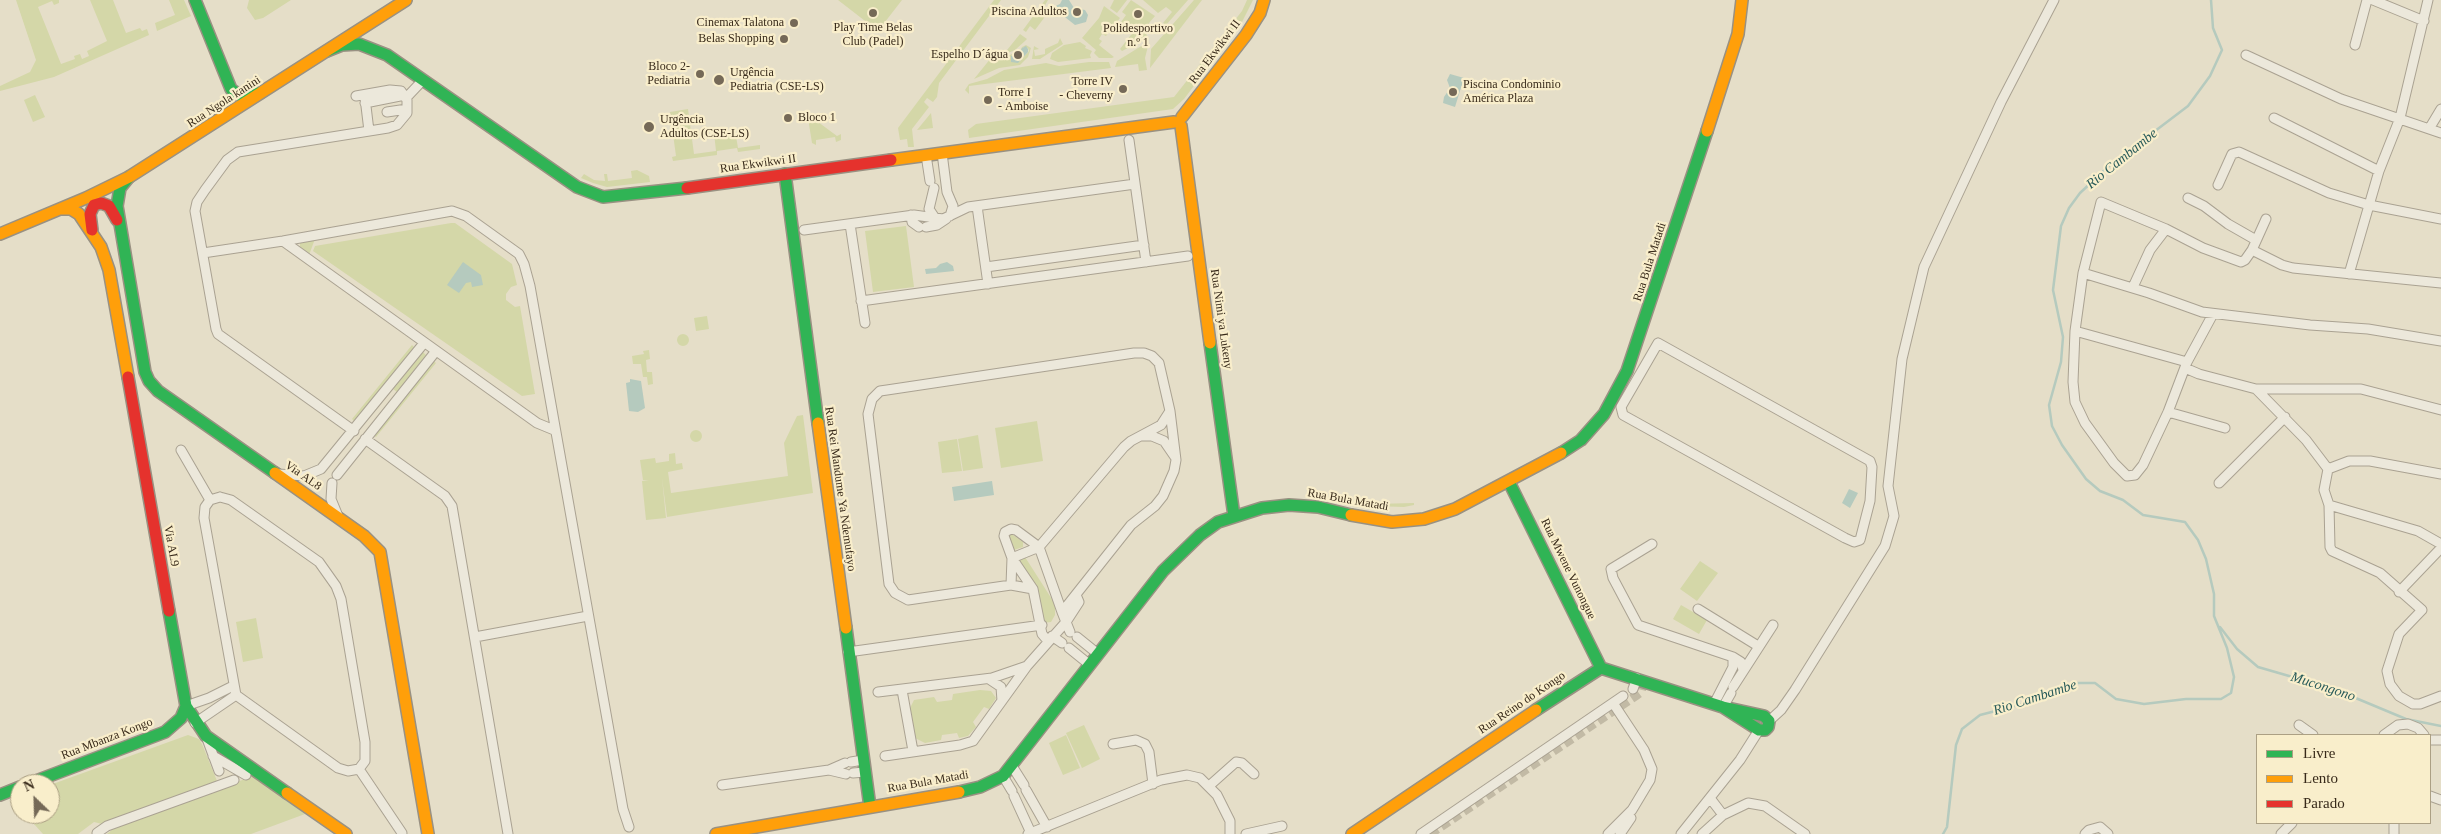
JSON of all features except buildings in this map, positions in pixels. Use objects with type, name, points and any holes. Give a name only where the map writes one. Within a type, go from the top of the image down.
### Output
[{"type":"street","points":[[195,0],[231,88],[239,95],[245,96],[266,92]]},
{"type":"street","name":"Rua Ngola kanini","points":[[0,227],[61,209],[129,177],[266,92],[406,0]]},
{"type":"street","name":"Rua Ekwikwi II","points":[[327,51],[342,45],[359,44],[387,55],[577,187],[603,197],[629,196],[1179,122],[1246,35],[1260,13],[1264,0]]},
{"type":"street","name":"Rua Bula Matadi","points":[[716,834],[966,790],[980,787],[1003,776],[1180,552],[1200,534],[1234,516],[1262,508],[1289,505],[1318,507],[1370,520],[1392,522],[1424,519],[1455,509],[1509,482],[1551,460],[1581,440],[1604,414],[1625,373],[1644,324],[1738,34],[1742,0]]},
{"type":"street","points":[[1719,705],[1759,730],[1765,730],[1769,721],[1781,710],[1795,690],[1872,570],[1885,546],[1894,516],[1888,486],[1902,359],[1924,267],[2000,102],[2054,0]]},
{"type":"street","points":[[2355,45],[2367,0]]},
{"type":"street","points":[[2373,0],[2424,21]]},
{"type":"street","points":[[2348,274],[2370,205],[2378,172],[2400,118],[2428,0]]},
{"type":"street","name":"Rua Ekwikwi II","points":[[377,19],[372,29],[371,37],[387,55]]},
{"type":"street","points":[[2246,54],[2341,99],[2441,133]]},
{"type":"street","points":[[369,130],[362,98],[406,96],[423,80]]},
{"type":"street","points":[[354,431],[218,334],[196,206],[205,190],[232,154],[245,150],[397,125],[404,119],[407,109],[406,96]]},
{"type":"street","points":[[388,112],[407,109]]},
{"type":"street","points":[[2429,129],[2441,109]]},
{"type":"street","points":[[2274,118],[2378,172]]},
{"type":"street","name":"Rua Nimi ya Lukeny","points":[[1179,122],[1234,516]]},
{"type":"street","points":[[1129,140],[1146,262]]},
{"type":"street","points":[[2218,185],[2232,154],[2239,152],[2329,193],[2370,205],[2441,219]]},
{"type":"street","points":[[942,153],[953,209],[948,217]]},
{"type":"street","points":[[928,155],[932,184],[930,213],[935,218]]},
{"type":"street","name":"Rua Rei Mandume Ya Ndemufayo","points":[[785,174],[848,652],[853,762],[855,773],[870,807]]},
{"type":"street","name":"Via AL8","points":[[129,177],[120,188],[118,197],[120,230],[135,304],[145,372],[149,381],[158,391],[340,518],[370,541],[380,552],[428,834]]},
{"type":"street","points":[[912,215],[912,222],[922,227],[937,225],[968,207],[1135,184]]},
{"type":"street","points":[[912,215],[937,196],[968,207]]},
{"type":"street","points":[[2188,198],[2204,206],[2228,224],[2256,240]]},
{"type":"street","points":[[2213,314],[2186,365],[2168,412],[2143,466],[2135,475],[2127,476],[2121,472],[2085,423],[2075,402],[2073,382],[2075,331],[2083,273],[2102,202],[2237,262],[2245,260],[2252,250],[2266,219]]},
{"type":"street","points":[[94,237],[90,214],[94,205],[101,203],[109,206],[120,230]]},
{"type":"street","points":[[977,206],[988,284]]},
{"type":"street","name":"Via AL9","points":[[61,209],[71,209],[79,214],[106,260],[116,307],[186,706],[195,723],[244,776],[346,834]]},
{"type":"street","points":[[203,253],[452,211],[466,216],[514,249],[524,264],[530,286],[554,430],[623,809],[629,827]]},
{"type":"street","name":"Rua Ngola kanini","points":[[0,234],[49,213]]},
{"type":"street","points":[[804,230],[912,215],[935,218],[948,217]]},
{"type":"street","points":[[850,224],[865,323]]},
{"type":"street","points":[[2133,287],[2150,250],[2166,229]]},
{"type":"street","points":[[283,241],[537,423],[554,430]]},
{"type":"street","points":[[986,267],[1144,245]]},
{"type":"street","points":[[2252,250],[2288,266],[2441,283]]},
{"type":"street","points":[[861,301],[1188,256]]},
{"type":"street","points":[[2083,273],[2133,287],[2194,310],[2213,314],[2310,325],[2368,329],[2441,342]]},
{"type":"street","points":[[116,307],[118,299],[122,297],[131,298],[135,304]]},
{"type":"street","points":[[2075,331],[2186,365],[2199,374],[2256,389],[2361,389],[2441,410]]},
{"type":"street","points":[[274,473],[292,476],[316,472],[328,462],[374,407],[424,342]]},
{"type":"street","points":[[1656,344],[1662,345],[1868,459],[1872,467],[1870,501],[1860,540],[1854,542],[1844,538],[1623,414],[1621,407],[1638,380],[1656,344]]},
{"type":"street","points":[[340,518],[332,504],[334,479],[436,351]]},
{"type":"street","points":[[1033,589],[1011,585],[920,600],[903,599],[895,593],[889,584],[868,414],[869,405],[875,394],[887,390],[1144,353],[1159,363],[1170,411],[1176,460],[1171,481],[1155,506],[1131,524],[1062,612]]},
{"type":"street","points":[[127,377],[132,384],[141,385],[146,380],[145,372]]},
{"type":"street","points":[[1625,373],[1638,380]]},
{"type":"street","points":[[2256,389],[2285,417],[2328,469]]},
{"type":"street","points":[[374,407],[385,415]]},
{"type":"street","points":[[1012,558],[1039,547],[1124,448],[1140,436],[1161,426],[1170,411]]},
{"type":"street","points":[[2168,412],[2225,428]]},
{"type":"street","points":[[2219,483],[2285,417]]},
{"type":"street","points":[[1140,436],[1152,436],[1164,441],[1176,460]]},
{"type":"street","points":[[365,439],[449,501],[454,512],[508,834]]},
{"type":"street","points":[[182,450],[210,500]]},
{"type":"street","points":[[2328,469],[2339,463],[2360,460],[2441,474]]},
{"type":"street","points":[[2328,469],[2324,490],[2329,505],[2330,547],[2332,551],[2373,569],[2422,610],[2399,634],[2387,671],[2390,684],[2399,696],[2413,704],[2420,704],[2441,696]]},
{"type":"street","name":"Rua Mwene Vunongue","points":[[1509,482],[1601,668]]},
{"type":"street","points":[[220,497],[231,500],[319,562],[333,580],[341,599],[365,742],[364,761],[358,769],[348,771],[338,768],[236,695],[233,686],[204,518],[205,507],[210,500],[220,497]]},
{"type":"street","points":[[2329,505],[2418,531],[2441,544]]},
{"type":"street","points":[[1090,665],[1065,645],[1042,634],[1042,625],[1033,589],[1012,558],[1004,532],[1011,529],[1016,530],[1039,547],[1066,622],[1074,635],[1098,654]]},
{"type":"street","points":[[1652,544],[1611,569],[1613,578],[1638,625],[1732,657],[1741,662],[1743,670]]},
{"type":"street","points":[[2399,592],[2441,548]]},
{"type":"street","points":[[1011,585],[1012,558]]},
{"type":"street","points":[[885,756],[960,745],[972,741],[1002,703],[1027,666],[1066,622],[1079,602],[1076,595]]},
{"type":"street","points":[[1698,609],[1758,646]]},
{"type":"street","points":[[475,637],[588,616]]},
{"type":"street","points":[[848,652],[1042,625]]},
{"type":"street","points":[[1719,705],[1733,688],[1773,625]]},
{"type":"street","points":[[1719,705],[1725,681],[1733,667],[1732,657]]},
{"type":"street","points":[[878,692],[986,679],[1003,676],[1027,666]]},
{"type":"street","points":[[1601,668],[1719,705],[1764,716],[1769,721]]},
{"type":"street","name":"Rua Reino do Kongo","points":[[1352,834],[1586,676],[1601,668]]},
{"type":"street","points":[[1632,689],[1636,678]]},
{"type":"street","points":[[986,679],[1001,686],[1002,703]]},
{"type":"street","points":[[1725,681],[1733,688]]},
{"type":"street","points":[[186,706],[233,686]]},
{"type":"street","points":[[902,690],[912,751]]},
{"type":"street","points":[[195,723],[236,695]]},
{"type":"street","points":[[1421,834],[1618,699]]},
{"type":"street","points":[[1608,834],[1632,810],[1650,780],[1652,769],[1618,699]]},
{"type":"street","points":[[1618,699],[1654,758],[1656,770],[1655,782],[1620,834]]},
{"type":"street","name":"Rua Mbanza Kongo","points":[[54,774],[165,732],[181,718],[186,706]]},
{"type":"street","points":[[2385,734],[2398,725],[2408,724],[2418,728],[2423,734]]},
{"type":"street","points":[[2299,725],[2312,734]]},
{"type":"street","points":[[1681,834],[1740,760],[1759,730]]},
{"type":"street","points":[[206,736],[221,777]]},
{"type":"street","points":[[1113,744],[1136,740],[1145,744],[1149,752],[1153,784]]},
{"type":"street","points":[[213,756],[244,776]]},
{"type":"street","points":[[722,785],[829,770],[853,762]]},
{"type":"street","points":[[1209,786],[1236,762],[1242,763],[1254,774]]},
{"type":"street","points":[[1012,766],[1047,827]]},
{"type":"street","points":[[358,769],[402,833]]},
{"type":"street","points":[[829,770],[855,773]]},
{"type":"street","points":[[1003,776],[1012,791],[1030,834],[1153,784],[1177,776],[1187,775],[1200,778],[1209,786],[1224,806],[1230,821],[1230,834]]},
{"type":"street","points":[[97,833],[107,826],[221,777],[244,776]]},
{"type":"street","points":[[1012,791],[1024,786]]},
{"type":"street","points":[[1710,798],[1723,815]]},
{"type":"street","points":[[1702,834],[1723,815],[1748,803],[1757,803],[1765,806],[1804,834]]},
{"type":"street","points":[[1027,824],[1041,817]]},
{"type":"street","points":[[2281,834],[2291,824]]},
{"type":"street","points":[[1246,834],[1282,826]]},
{"type":"street","points":[[2085,834],[2089,830],[2100,827],[2108,834]]},
{"type":"green space","points":[[16,0],[59,0],[59,3],[54,5],[52,1],[38,7],[61,64],[75,59],[74,56],[80,54],[82,59],[89,56],[87,51],[107,41],[90,0],[113,0],[126,33],[140,28],[142,31],[147,29],[149,35],[54,77],[0,91],[0,86],[30,72],[36,60]]},
{"type":"green space","points":[[169,0],[184,0],[191,16],[157,31],[155,23],[175,15]]},
{"type":"green space","points":[[249,0],[291,0],[263,18],[255,20],[247,8]]},
{"type":"green space","name":"Play Time Belas Club (Padel)","points":[[838,0],[902,0],[878,31]]},
{"type":"green space","points":[[994,0],[1001,0],[939,83],[937,97],[933,102],[927,98],[924,102],[929,107],[912,129],[914,147],[908,147],[907,139],[900,140],[898,128]]},
{"type":"green space","points":[[1045,0],[1048,0],[1044,7],[1044,18],[1035,30],[1030,26],[1026,32],[1023,30]]},
{"type":"green space","points":[[1114,0],[1127,0],[1117,13],[1110,8]]},
{"type":"green space","points":[[1131,0],[1155,16],[1144,29],[1148,38],[1122,51],[1120,49],[1134,31],[1121,22],[1126,15],[1122,12]]},
{"type":"green space","points":[[1143,0],[1188,0],[1166,25],[1163,23],[1172,12],[1166,7],[1158,13]]},
{"type":"green space","points":[[1194,0],[1202,0],[1150,68],[1151,49]]},
{"type":"green space","points":[[1247,0],[1253,0],[1242,22],[1184,99],[1173,109],[969,138],[968,130],[976,124],[1174,97],[1242,11]]},
{"type":"green space","points":[[1104,6],[1120,18],[1106,36],[1102,34],[1099,39],[1102,41],[1099,45],[1114,57],[1112,58],[1099,58],[1094,53],[1096,50],[1082,38],[1099,18]]},
{"type":"green space","points":[[1020,34],[1027,39],[1015,50],[1003,55]]},
{"type":"green space","points":[[1060,38],[1063,44],[1040,59],[1032,59],[1034,46],[1039,49],[1034,50],[1035,56],[1045,54],[1045,49],[1058,43]]},
{"type":"green space","points":[[1080,42],[1086,46],[1085,48],[1092,51],[1091,58],[1058,62],[1050,59],[1052,53],[1064,45]]},
{"type":"green space","points":[[1026,45],[1031,48],[1028,57],[1020,65],[999,68],[974,79],[995,53],[1002,59],[1017,53],[1011,56],[1011,62],[1019,62],[1029,51],[1028,48],[1023,47],[1019,53],[1022,47]]},
{"type":"green space","points":[[1143,45],[1148,46],[1145,58],[1147,70],[1139,71],[1138,64],[1115,67],[1117,61]]},
{"type":"green space","points":[[1089,62],[1109,62],[1111,68],[969,86],[969,94],[965,90],[969,84],[987,79],[1004,70],[1046,63],[1059,66]]},
{"type":"green space","points":[[35,95],[45,117],[33,122],[24,100]]},
{"type":"green space","points":[[688,109],[694,154],[716,151],[714,133],[735,130],[738,148],[760,145],[760,149],[738,152],[737,148],[717,151],[717,155],[673,161],[672,157],[676,156],[670,112]]},
{"type":"green space","points":[[931,113],[933,128],[917,130]]},
{"type":"green space","points":[[810,114],[816,115],[814,119],[837,136],[841,134],[841,140],[836,142],[835,137],[816,140],[816,145],[812,143],[808,118]]},
{"type":"green space","points":[[637,170],[649,176],[650,182],[607,187],[581,178],[584,174],[594,180],[605,181],[604,174],[607,174],[608,181],[632,178],[631,171]]},
{"type":"green space","points":[[455,223],[512,264],[517,285],[511,287],[506,294],[506,300],[515,307],[520,306],[535,394],[522,396],[313,251],[315,246]]},
{"type":"green space","points":[[906,226],[914,287],[873,292],[865,231]]},
{"type":"green space","points":[[315,239],[309,255],[300,248],[300,242]]},
{"type":"green space","points":[[707,316],[709,329],[696,331],[694,318]]},
{"type":"green space","points":[[681,334],[685,334],[689,340],[685,346],[681,346],[677,342],[677,338]]},
{"type":"green space","points":[[412,345],[415,348],[355,422],[352,419]]},
{"type":"green space","points":[[649,350],[650,359],[646,360],[647,372],[652,372],[653,384],[648,385],[647,377],[643,377],[641,364],[633,364],[632,356],[644,354],[643,351]]},
{"type":"green space","points":[[423,352],[426,355],[397,392],[393,389]]},
{"type":"green space","points":[[433,360],[436,363],[376,437],[373,435]]},
{"type":"green space","points":[[803,415],[813,493],[667,517],[662,478],[666,518],[646,520],[642,481],[649,480],[643,480],[640,460],[655,458],[656,463],[669,461],[669,454],[675,453],[676,464],[682,463],[683,469],[668,472],[671,493],[788,476],[784,443],[797,416]]},
{"type":"green space","points":[[1037,421],[1043,461],[1001,468],[995,428]]},
{"type":"green space","points":[[698,430],[701,431],[701,441],[694,442],[691,441],[690,434],[691,431]]},
{"type":"green space","points":[[978,435],[983,468],[963,471],[958,439]]},
{"type":"green space","points":[[957,439],[962,471],[942,473],[938,442]]},
{"type":"green space","points":[[1414,503],[1414,505],[1404,507],[1374,506],[1374,504]]},
{"type":"green space","points":[[1006,533],[1010,533],[1023,542],[1023,547],[1011,551]]},
{"type":"green space","points":[[1025,557],[1055,604],[1055,615],[1051,622],[1043,623],[1027,580],[1015,571],[1013,563]]},
{"type":"green space","points":[[1700,561],[1718,573],[1697,601],[1680,589]]},
{"type":"green space","points":[[1681,605],[1707,620],[1699,634],[1673,619]]},
{"type":"green space","points":[[256,618],[263,658],[243,662],[236,622]]},
{"type":"green space","points":[[980,690],[991,691],[996,698],[989,709],[984,707],[973,722],[976,727],[968,736],[959,738],[957,733],[942,735],[941,740],[925,743],[915,738],[909,710],[914,700],[934,697],[937,702],[952,700],[953,694]]},
{"type":"green space","points":[[1084,725],[1100,759],[1082,768],[1066,733]]},
{"type":"green space","points":[[188,735],[199,739],[217,781],[102,824],[94,822],[78,834],[43,834],[34,824],[60,824],[60,781]]},
{"type":"green space","points":[[1066,735],[1080,768],[1063,775],[1049,743]]},
{"type":"green space","points":[[256,775],[305,814],[251,834],[107,834],[116,826]]},
{"type":"shaded area","name":"Piscina Adultos","points":[[1062,0],[1069,0],[1074,8],[1085,10],[1088,15],[1086,22],[1075,25],[1061,14],[1054,13],[1053,7],[1060,4]]},
{"type":"shaded area","name":"Espelho D´água","points":[[1026,46],[1028,52],[1018,63],[1011,62],[1011,56],[1019,54],[1022,48]]},
{"type":"shaded area","name":"Piscina Condominio América Plaza","points":[[1450,74],[1464,78],[1455,107],[1443,103],[1444,97],[1450,88],[1447,80]]},
{"type":"shaded area","points":[[463,262],[481,275],[483,285],[472,287],[471,282],[466,283],[459,293],[447,285]]},
{"type":"shaded area","points":[[947,262],[953,266],[954,271],[926,274],[925,269],[936,268],[940,264]]},
{"type":"shaded area","points":[[630,379],[641,381],[645,408],[638,412],[629,411],[626,383],[630,382]]},
{"type":"shaded area","points":[[992,481],[994,495],[954,501],[952,487]]},
{"type":"shaded area","points":[[1849,489],[1858,493],[1850,508],[1842,503]]},
{"type":"waterway","name":"Rio Cambambe","points":[[1943,834],[1947,827],[1956,745],[1962,729],[1980,715],[2046,698],[2077,683],[2095,683],[2116,699],[2144,704],[2186,699],[2221,699],[2231,693],[2234,677],[2227,648],[2214,616],[2214,594],[2206,559],[2198,540],[2185,522],[2143,515],[2123,500],[2100,491],[2086,479],[2062,445],[2052,426],[2049,405],[2061,362],[2063,337],[2053,290],[2061,226],[2069,208],[2080,193],[2109,166],[2188,106],[2210,76],[2222,50],[2213,28],[2211,0]]},
{"type":"waterway","name":"Mucongono","points":[[2220,627],[2237,649],[2258,667],[2334,689],[2406,719],[2441,726]]},
{"type":"tunnel","points":[[1430,834],[1637,695],[1641,692],[1644,680]]},
{"type":"traffic: fast","points":[[195,0],[231,89],[239,95],[260,93]]},
{"type":"traffic: fast","points":[[327,51],[342,45],[359,44],[387,55],[577,187],[603,197],[687,188]]},
{"type":"traffic: fast","points":[[1561,453],[1581,440],[1604,414],[1627,371],[1707,131]]},
{"type":"traffic: fast","points":[[785,174],[818,423]]},
{"type":"traffic: fast","points":[[129,177],[120,188],[117,206],[145,372],[149,381],[158,391],[275,473]]},
{"type":"traffic: fast","points":[[1210,343],[1234,516]]},
{"type":"traffic: fast","points":[[1509,482],[1601,668]]},
{"type":"traffic: fast","points":[[959,792],[980,787],[1003,776],[1163,571],[1200,535],[1218,522],[1262,508],[1289,505],[1318,507],[1351,515]]},
{"type":"traffic: fast","points":[[169,611],[186,706],[206,736],[287,793]]},
{"type":"traffic: fast","points":[[846,628],[870,807]]},
{"type":"traffic: fast","points":[[1536,710],[1601,668],[1723,707],[1764,716],[1769,721],[1768,727],[1765,730],[1759,730],[1723,707]]},
{"type":"traffic: fast","points":[[54,774],[165,732],[181,718],[186,706]]},
{"type":"traffic: fast","points":[[0,795],[10,791]]},
{"type":"traffic: slow","points":[[0,234],[86,198],[129,177],[406,0]]},
{"type":"traffic: slow","points":[[1182,117],[1246,35],[1260,13],[1264,0]]},
{"type":"traffic: slow","points":[[1707,131],[1738,34],[1742,0]]},
{"type":"traffic: slow","points":[[891,160],[1174,122]]},
{"type":"traffic: slow","points":[[1181,126],[1210,343]]},
{"type":"traffic: slow","points":[[61,209],[71,209],[79,214],[101,247],[109,270],[128,377]]},
{"type":"traffic: slow","points":[[818,423],[846,628]]},
{"type":"traffic: slow","points":[[1351,515],[1392,522],[1424,519],[1455,509],[1561,453]]},
{"type":"traffic: slow","points":[[275,473],[364,536],[380,552],[428,834]]},
{"type":"traffic: slow","points":[[1352,834],[1536,710]]},
{"type":"traffic: slow","points":[[716,834],[959,792]]},
{"type":"traffic: slow","points":[[287,793],[346,834]]},
{"type":"traffic: jam","points":[[687,188],[891,160]]},
{"type":"traffic: jam","points":[[92,230],[90,214],[94,205],[101,203],[109,206],[117,220]]},
{"type":"traffic: jam","points":[[128,377],[169,611]]},
{"type":"place","name":"Piscina Adultos","points":[[1077,12]]},
{"type":"place","name":"Play Time Belas Club (Padel)","points":[[873,13]]},
{"type":"place","name":"Polidesportivo n.º 1","points":[[1138,14]]},
{"type":"place","name":"Cinemax Talatona","points":[[794,23]]},
{"type":"place","name":"Belas Shopping","points":[[784,39]]},
{"type":"place","name":"Espelho D´água","points":[[1018,55]]},
{"type":"place","name":"Bloco 2- Pediatria","points":[[700,74]]},
{"type":"place","name":"Urgência Pediatria (CSE-LS)","points":[[719,80]]},
{"type":"place","name":"Torre IV - Cheverny","points":[[1123,89]]},
{"type":"place","name":"Piscina Condominio América Plaza","points":[[1453,92]]},
{"type":"place","name":"Torre I - Amboise","points":[[988,100]]},
{"type":"place","name":"Bloco 1","points":[[788,118]]},
{"type":"place","name":"Urgência Adultos (CSE-LS)","points":[[649,127]]}]
